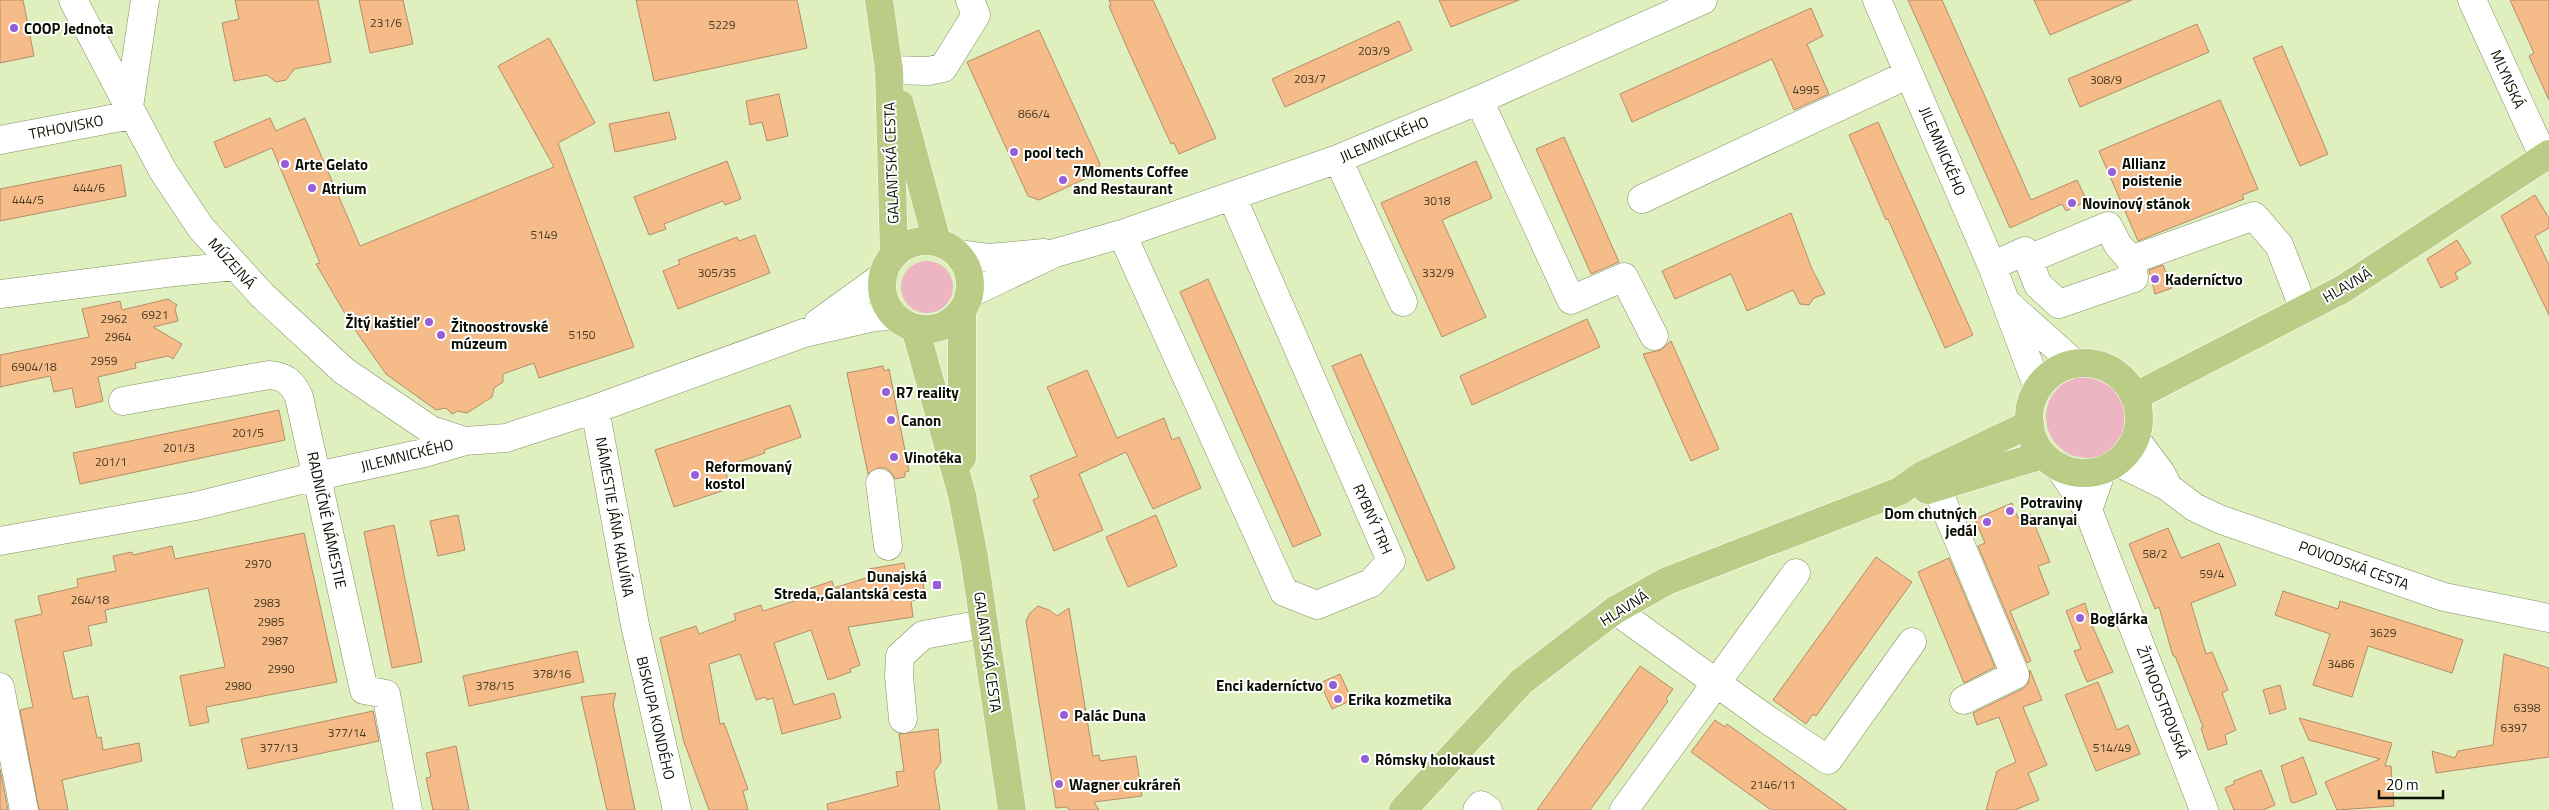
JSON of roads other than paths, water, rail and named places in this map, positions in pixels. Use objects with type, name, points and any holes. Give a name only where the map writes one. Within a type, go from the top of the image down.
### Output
[{"type":"main road","name":"GALANTSKÁ CESTA","points":[[879,0],[889,70],[889,265]]},
{"type":"main road","name":"GALANTSKÁ CESTA","points":[[889,70],[948,248]]},
{"type":"main road","name":"HLAVNÁ","points":[[2134,397],[2343,289],[2424,238],[2546,156]]},
{"type":"main road","points":[[914,243],[948,248],[965,264],[969,275],[966,303],[942,327],[930,330],[904,322],[884,299],[889,265],[914,243]]},
{"type":"main road","name":"GALANTSKÁ CESTA","points":[[962,495],[966,303]]},
{"type":"main road","name":"GALANTSKÁ CESTA","points":[[904,322],[962,495],[974,557],[1012,810]]},
{"type":"main road","points":[[2075,364],[2094,364],[2111,370],[2125,382],[2134,397],[2139,417],[2135,438],[2128,451],[2109,466],[2080,473],[2051,461],[2035,443],[2030,424],[2030,409],[2038,388],[2052,374],[2075,364]]},
{"type":"main road","name":"HLAVNÁ","points":[[1403,810],[1521,682],[1615,610],[1667,582],[1900,491],[1921,476],[2030,424]]},
{"type":"main road","name":"HLAVNÁ","points":[[1900,491],[1925,490],[2051,461]]},
{"type":"street","name":"MÚZEJNÁ","points":[[73,0],[163,171],[201,228],[235,266],[299,331],[344,371],[431,430],[465,441]]},
{"type":"street","points":[[130,111],[145,0]]},
{"type":"street","points":[[889,70],[928,71],[944,68],[976,15],[970,0]]},
{"type":"street","name":"JILEMNICKÉHO","points":[[948,248],[989,258],[1055,253],[1122,234],[1338,159],[1479,100],[1703,0]]},
{"type":"street","name":"JILEMNICKÉHO","points":[[1877,0],[1992,266],[2038,388]]},
{"type":"street","name":"MLYNSKÁ","points":[[2472,0],[2546,156]]},
{"type":"street","points":[[1642,199],[1909,74]]},
{"type":"street","points":[[1479,100],[1571,300],[1624,277],[1654,336]]},
{"type":"street","name":"TRHOVISKO","points":[[0,140],[130,111]]},
{"type":"street","points":[[1338,159],[1403,302]]},
{"type":"street","name":"RYBNÝ TRH","points":[[1122,234],[1284,592],[1317,605],[1371,583],[1391,561],[1232,197]]},
{"type":"street","points":[[2131,260],[2254,216],[2279,245],[2304,309]]},
{"type":"street","points":[[1992,266],[2026,251],[2038,285],[2059,304],[2134,278],[2131,260],[2118,245],[2108,226],[2029,259]]},
{"type":"street","name":"JILEMNICKÉHO","points":[[966,303],[1055,253]]},
{"type":"street","name":"JILEMNICKÉHO","points":[[804,333],[889,265]]},
{"type":"street","points":[[0,294],[235,266]]},
{"type":"street","name":"JILEMNICKÉHO","points":[[2007,303],[2075,364]]},
{"type":"street","name":"JILEMNICKÉHO","points":[[0,541],[196,506],[317,476],[424,453],[465,441],[506,438],[595,409],[804,333],[874,317],[904,322]]},
{"type":"street","name":"RADNIČNÉ NÁMESTIE","points":[[123,401],[269,375],[281,376],[290,381],[299,397],[364,690],[386,694],[408,810]]},
{"type":"street","name":"NÁMESTIE JÁNA KALVÍNA","points":[[595,409],[635,625]]},
{"type":"street","name":"POVODSKÁ CESTA","points":[[2135,438],[2162,473],[2168,487]]},
{"type":"street","name":"ŽITNOOSTROVSKÁ","points":[[2051,461],[2088,510],[2204,810]]},
{"type":"street","points":[[2088,510],[2109,466]]},
{"type":"street","name":"POVODSKÁ CESTA","points":[[2109,466],[2168,487],[2194,507],[2219,519],[2444,596],[2549,618]]},
{"type":"street","points":[[880,483],[888,546]]},
{"type":"street","points":[[1936,486],[2015,675],[1964,700]]},
{"type":"street","points":[[1624,810],[1796,573]]},
{"type":"street","points":[[1615,610],[1716,683],[1828,760],[1912,642]]},
{"type":"street","points":[[903,719],[899,676],[900,656],[923,636],[983,624]]},
{"type":"street","name":"BISKUPA KONDÉHO","points":[[635,625],[677,810]]},
{"type":"street","points":[[0,687],[24,810]]},
{"type":"street","points":[[1477,810],[1481,805],[1488,810]]},
{"type":"place","name":"COOP Jednota","points":[[14,28]]},
{"type":"place","name":"pool tech","points":[[1014,152]]},
{"type":"place","name":"Arte Gelato","points":[[285,164]]},
{"type":"place","name":"Allianz poistenie","points":[[2112,172]]},
{"type":"place","name":"7Moments Coffee and Restaurant","points":[[1063,180]]},
{"type":"place","name":"Atrium","points":[[312,188]]},
{"type":"place","name":"Novinový stánok","points":[[2072,203]]},
{"type":"place","name":"Kaderníctvo","points":[[2155,279]]},
{"type":"place","name":"Žltý kaštieľ","points":[[429,322]]},
{"type":"place","name":"Žitnoostrovské múzeum","points":[[441,335]]},
{"type":"place","name":"R7 reality","points":[[886,392]]},
{"type":"place","name":"Canon","points":[[891,420]]},
{"type":"place","name":"Vinotéka","points":[[894,457]]},
{"type":"place","name":"Reformovaný kostol","points":[[695,475]]},
{"type":"place","name":"Potraviny Baranyai","points":[[2010,511]]},
{"type":"place","name":"Dom chutných jedál","points":[[1987,522]]},
{"type":"place","name":"Dunajská Streda,,Galantská cesta","points":[[937,585]]},
{"type":"place","name":"Boglárka","points":[[2080,618]]},
{"type":"place","name":"Enci kaderníctvo","points":[[1333,685]]},
{"type":"place","name":"Erika kozmetika","points":[[1338,699]]},
{"type":"place","name":"Palác Duna","points":[[1064,715]]},
{"type":"place","name":"Rómsky holokaust","points":[[1365,759]]},
{"type":"place","name":"Wagner cukráreň","points":[[1059,784]]}]
